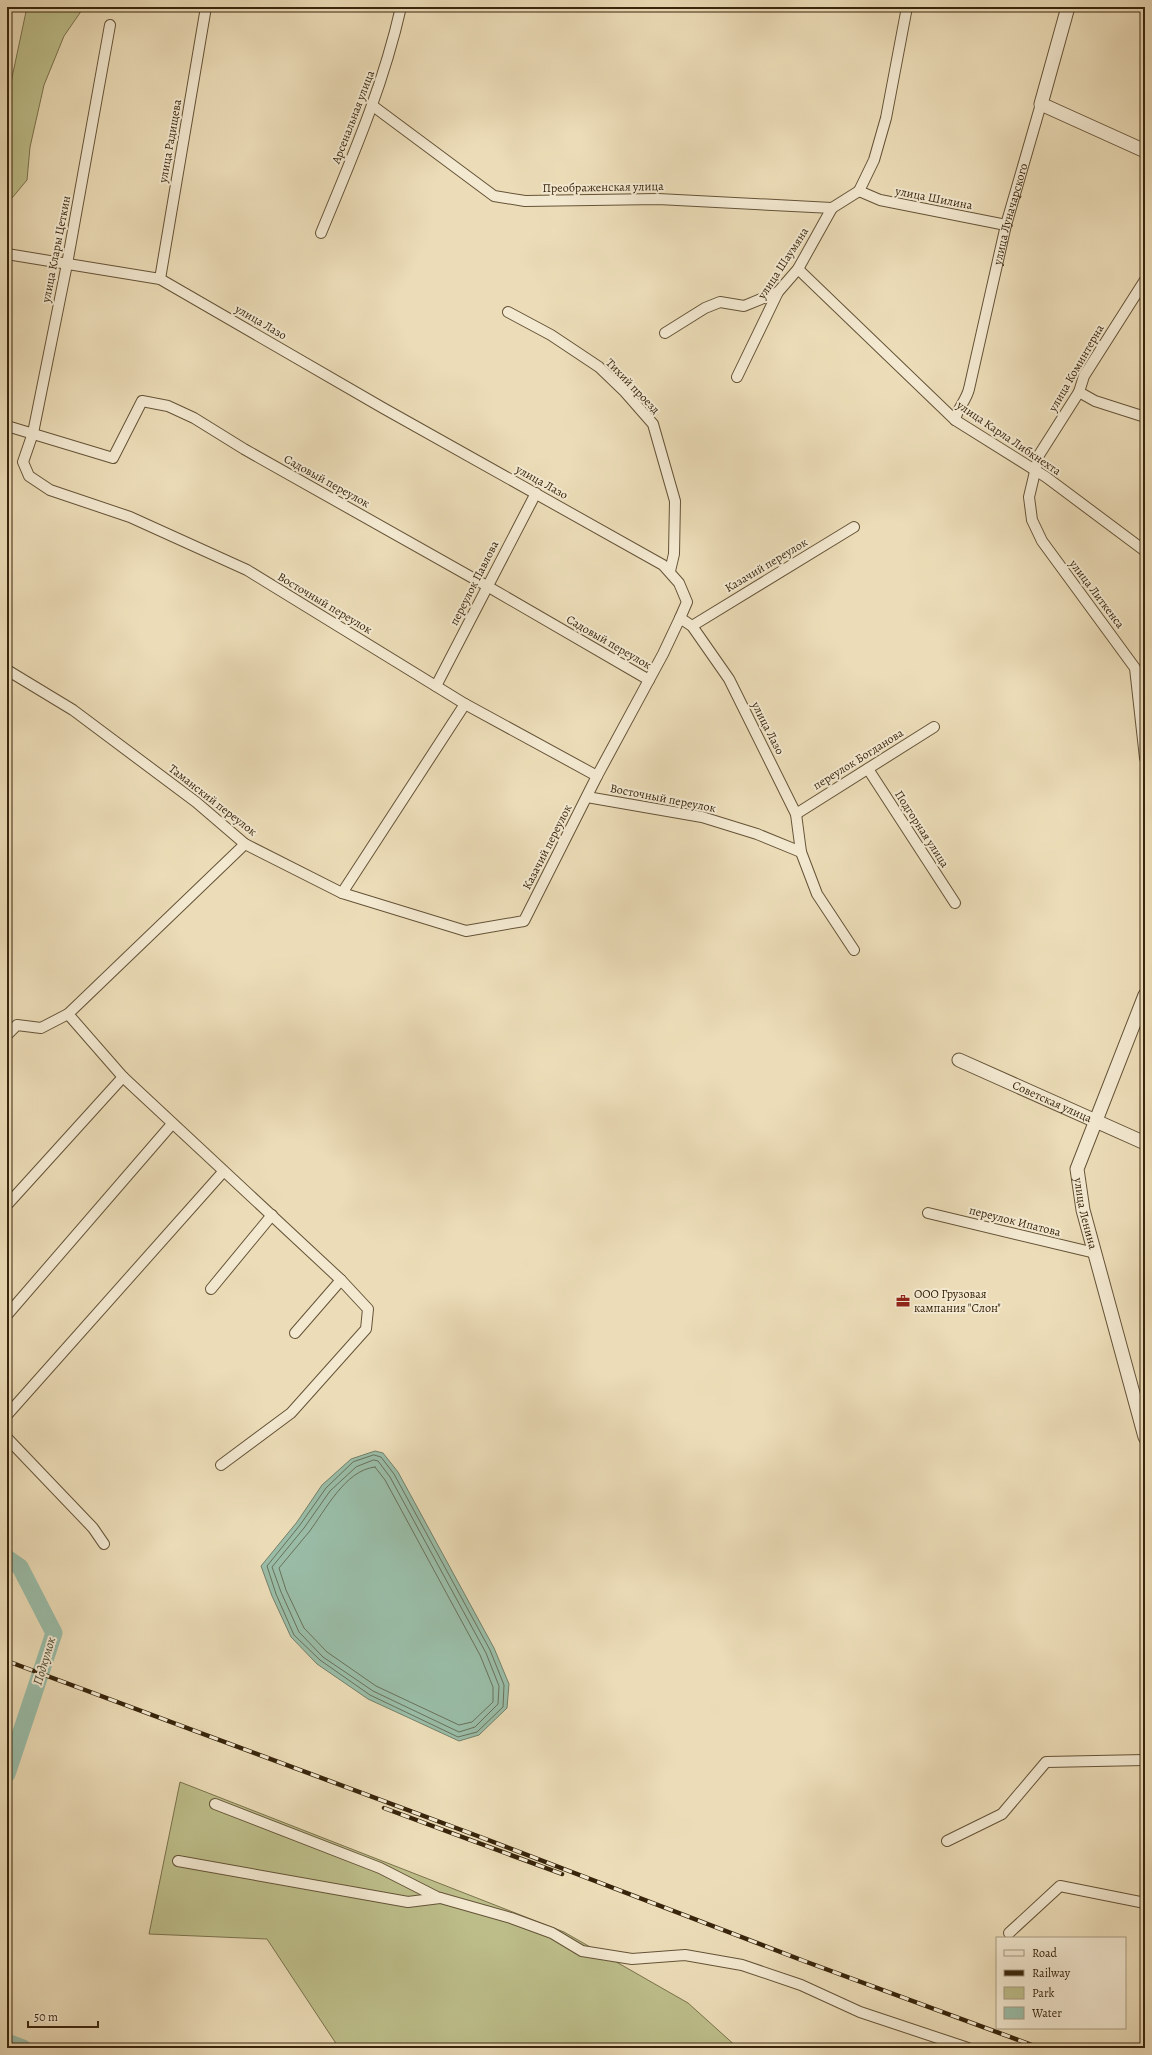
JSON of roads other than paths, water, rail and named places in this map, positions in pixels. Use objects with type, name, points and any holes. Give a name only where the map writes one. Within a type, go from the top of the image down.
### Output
[{"type":"street","name":"улица Радищева","points":[[160,279],[206,7]]},
{"type":"street","name":"Арсенальная улица","points":[[321,233],[373,106],[394,39],[401,7]]},
{"type":"street","points":[[832,208],[859,192],[874,160],[886,118],[907,7]]},
{"type":"street","name":"улица Луначарского","points":[[955,420],[956,412],[967,398],[1006,225],[1068,7]]},
{"type":"street","name":"улица Клары Цеткин","points":[[29,476],[23,462],[33,433],[67,264],[110,25]]},
{"type":"street","points":[[1041,104],[1145,152]]},
{"type":"street","name":"Преображенская улица","points":[[373,106],[494,196],[526,201],[658,199],[832,208]]},
{"type":"street","name":"улица Шилина","points":[[859,192],[880,200],[1006,225]]},
{"type":"street","name":"улица Шаумяна","points":[[737,377],[778,292],[798,268],[832,208]]},
{"type":"street","name":"улица Лазо","points":[[7,254],[160,279],[383,408],[652,558],[670,571],[679,583],[687,602],[680,618],[692,626],[729,679],[796,814],[801,852],[817,894],[854,950]]},
{"type":"street","name":"улица Карла Либкнехта","points":[[798,268],[955,420],[1046,477],[1145,551]]},
{"type":"street","name":"улица Коминтерна","points":[[1035,471],[1039,455],[1079,392],[1084,376],[1145,280]]},
{"type":"street","points":[[666,333],[704,308],[720,302],[744,306],[778,292]]},
{"type":"street","name":"Тихий проезд","points":[[508,312],[551,335],[599,367],[625,392],[653,424],[675,501],[674,554],[670,571]]},
{"type":"street","points":[[1079,392],[1095,401],[1145,417]]},
{"type":"street","name":"Садовый переулок","points":[[7,426],[114,458],[142,401],[168,406],[194,418],[244,449],[487,586],[649,680]]},
{"type":"street","name":"улица Литкенса","points":[[1035,471],[1029,498],[1032,520],[1042,541],[1135,668],[1145,758]]},
{"type":"street","name":"Восточный переулок","points":[[29,476],[50,490],[130,517],[247,570],[465,704],[597,776]]},
{"type":"street","name":"переулок Павлова","points":[[436,686],[536,493]]},
{"type":"street","name":"Казачий переулок","points":[[692,626],[854,527]]},
{"type":"street","name":"Казачий переулок","points":[[342,893],[466,931],[524,921],[597,776],[649,680],[680,618]]},
{"type":"street","name":"Таманский переулок","points":[[7,670],[73,710],[196,802],[245,844],[342,893]]},
{"type":"street","points":[[342,893],[465,704]]},
{"type":"street","name":"переулок Богданова","points":[[796,814],[934,727]]},
{"type":"street","name":"Подгорная улица","points":[[868,769],[955,903]]},
{"type":"street","name":"Восточный переулок","points":[[587,797],[702,817],[757,834],[801,852]]},
{"type":"street","points":[[7,1035],[17,1025],[41,1028],[68,1014],[245,844]]},
{"type":"street","name":"улица Ленина","points":[[1145,995],[1077,1169],[1083,1210],[1145,1437]]},
{"type":"street","points":[[68,1014],[123,1077],[223,1172],[272,1215],[368,1309],[366,1329],[290,1413],[221,1465]]},
{"type":"street","name":"Советская улица","points":[[959,1060],[1145,1144]]},
{"type":"street","points":[[7,1205],[123,1077]]},
{"type":"street","points":[[7,1315],[172,1124]]},
{"type":"street","points":[[7,1415],[223,1172]]},
{"type":"street","name":"переулок Ипатова","points":[[928,1213],[1095,1253]]},
{"type":"street","points":[[211,1289],[272,1215]]},
{"type":"street","points":[[295,1333],[340,1280]]},
{"type":"street","points":[[7,1438],[92,1528],[104,1544]]},
{"type":"street","points":[[947,1841],[1002,1814],[1046,1762],[1145,1760]]},
{"type":"street","points":[[215,1804],[380,1868],[440,1898],[521,1922],[552,1933],[582,1951],[632,1959],[684,1955],[742,1965],[801,1985],[860,2012],[968,2048]]},
{"type":"street","points":[[178,1861],[408,1902],[440,1898]]},
{"type":"street","points":[[1009,1933],[1060,1886],[1145,1903]]},
{"type":"water","points":[[375,1451],[383,1453],[398,1472],[494,1648],[509,1684],[507,1708],[479,1735],[459,1741],[368,1699],[317,1664],[291,1637],[272,1596],[261,1566],[297,1522],[322,1485],[351,1459]]},
{"type":"waterway","name":"Подкумок","points":[[7,1558],[20,1567],[54,1633],[7,1774]]},
{"type":"waterway","name":"Подкумок","points":[[7,2042],[23,2048]]},
{"type":"railway","points":[[7,1661],[483,1838],[804,1961],[1040,2048]]},
{"type":"railway","points":[[384,1808],[562,1874]]},
{"type":"place","name":"ООО Грузовая кампания \"Слон\"","points":[[903,1301]]}]
